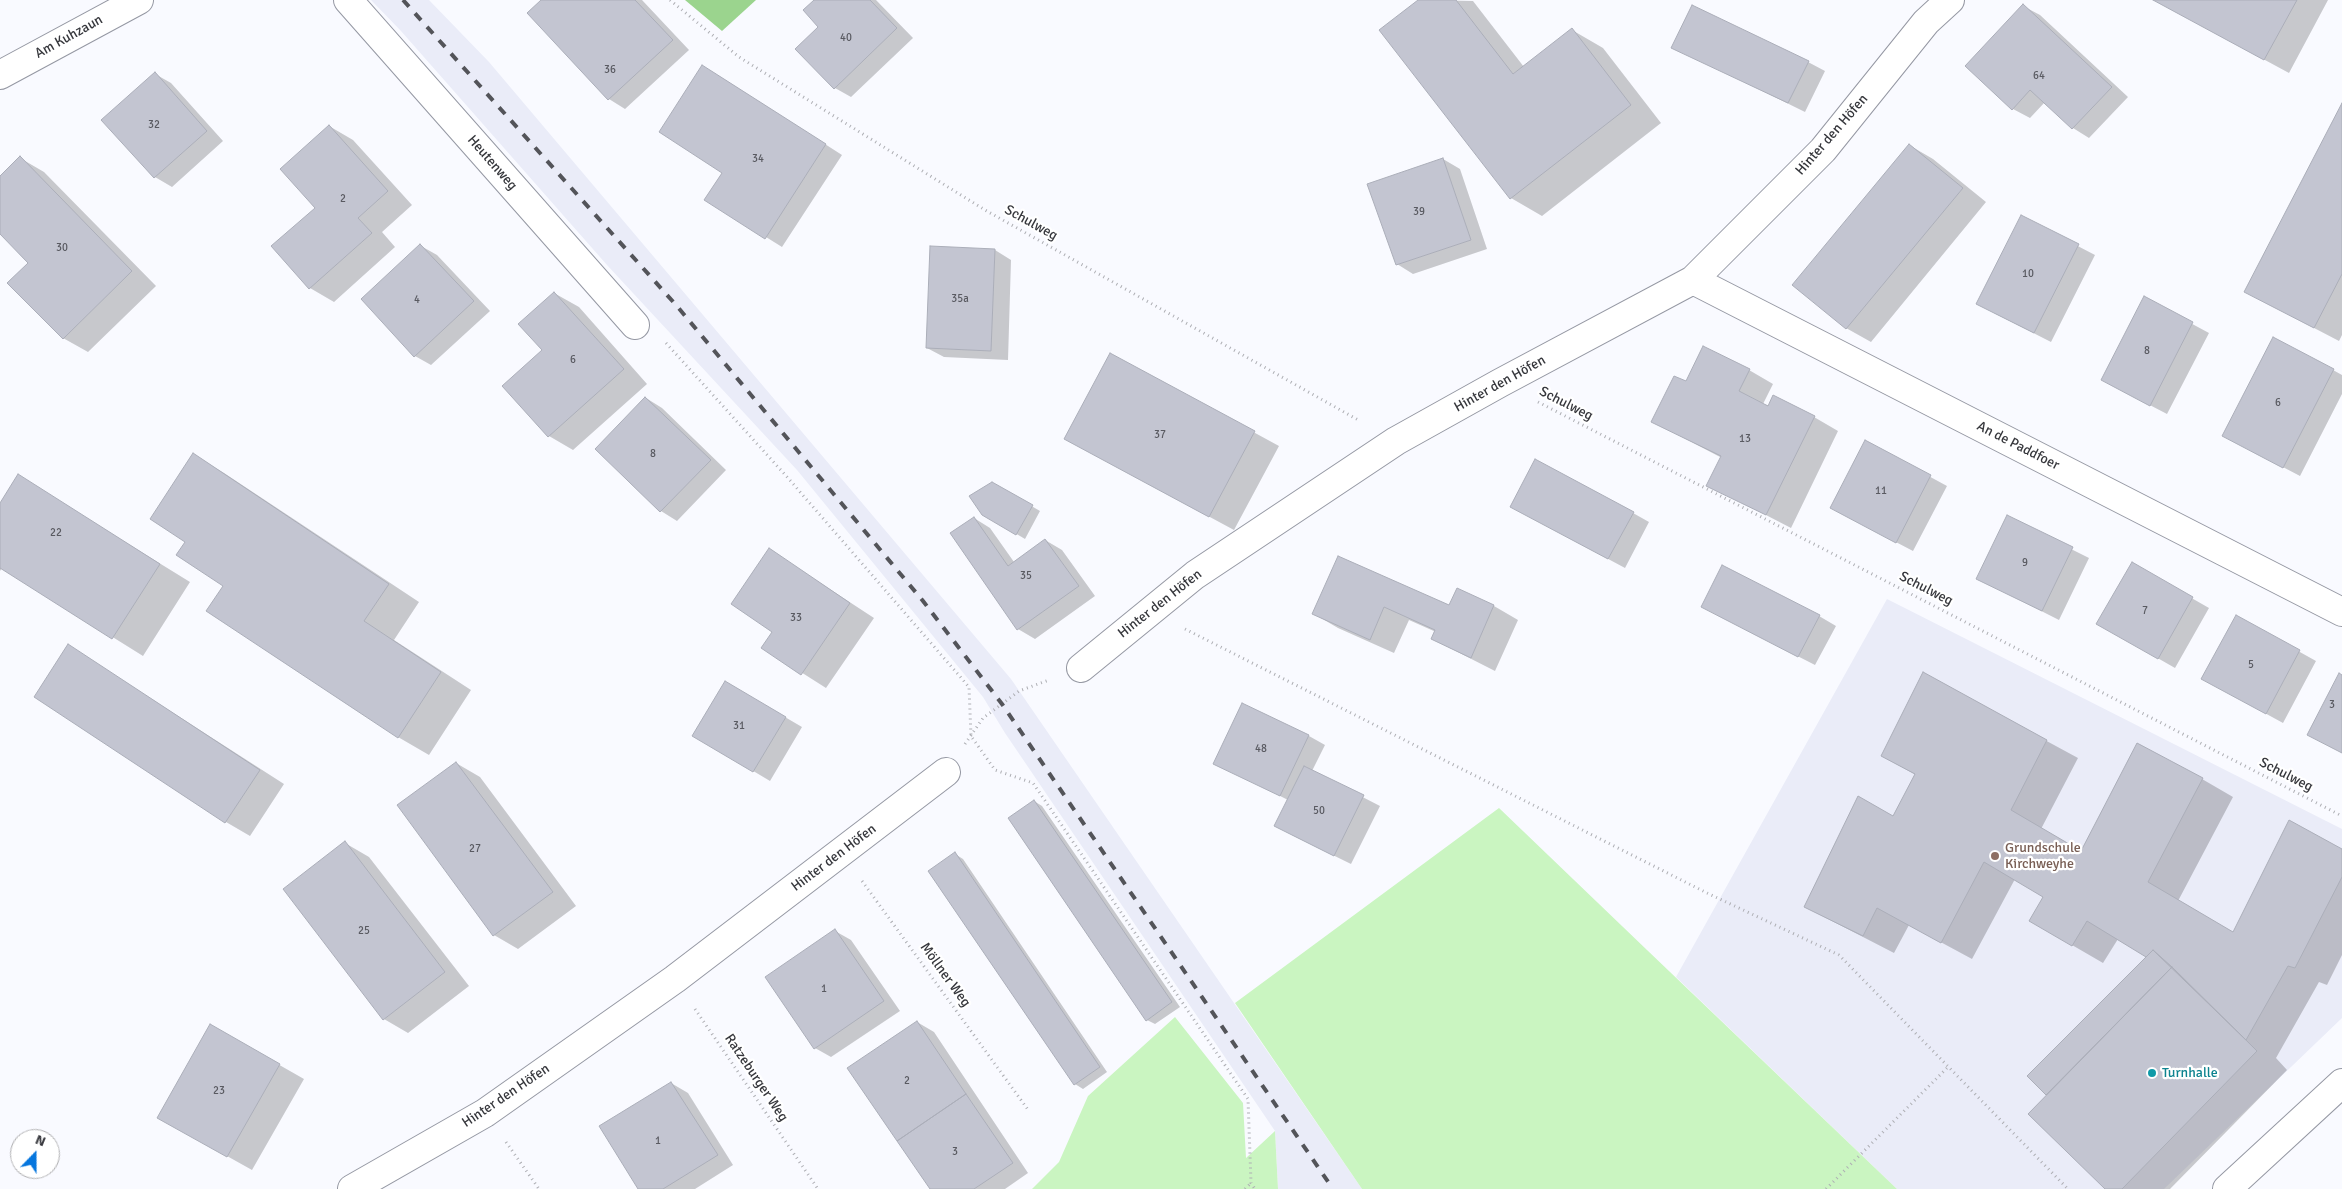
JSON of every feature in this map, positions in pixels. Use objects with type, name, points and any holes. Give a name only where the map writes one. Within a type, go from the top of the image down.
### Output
[{"type":"street","name":"Am Kuhzaun","points":[[0,75],[139,0]]},
{"type":"street","name":"Heutenweg","points":[[348,0],[636,325]]},
{"type":"street","name":"Hinter den Höfen","points":[[1081,668],[1195,575],[1396,441],[1693,280],[1823,150],[1926,22],[1950,0]]},
{"type":"street","name":"An de Paddfoer","points":[[1693,280],[2342,612]]},
{"type":"street","name":"Hinter den Höfen","points":[[352,1189],[485,1112],[675,979],[946,772]]},
{"type":"street","points":[[2227,1189],[2342,1083]]},
{"type":"path","name":"Schulweg","points":[[670,0],[740,57],[985,210],[1396,441]]},
{"type":"path","points":[[636,325],[660,336],[788,478],[969,686],[971,736],[995,770],[1033,783],[1248,1099],[1251,1183],[1255,1189]]},
{"type":"path","name":"Schulweg","points":[[1500,383],[2342,816]]},
{"type":"path","points":[[1149,611],[1698,889],[1840,955],[2068,1189]]},
{"type":"path","points":[[946,772],[984,718],[1019,691],[1081,668]]},
{"type":"path","name":"Möllner Weg","points":[[842,853],[1029,1111]]},
{"type":"path","name":"Ratzeburger Weg","points":[[675,979],[818,1189]]},
{"type":"path","points":[[1826,1189],[1948,1067]]},
{"type":"path","points":[[485,1112],[539,1189]]},
{"type":"path","points":[[1245,1189],[1251,1183]]},
{"type":"shaded area","points":[[371,0],[429,0],[489,62],[1011,679],[1362,1189],[1278,1189],[1275,1131],[1005,733],[983,697],[797,470],[607,265],[401,31]]},
{"type":"shaded area","points":[[1887,599],[2342,829],[2342,1018],[2164,1189],[1897,1189],[1676,977]]},
{"type":"green space","points":[[685,0],[756,0],[722,31]]},
{"type":"green space","points":[[1499,808],[1897,1189],[1362,1189],[1235,1003]]},
{"type":"green space","points":[[1175,1017],[1243,1103],[1246,1158],[1275,1131],[1278,1189],[1032,1189],[1059,1162],[1088,1096]]},
{"type":"building","points":[[541,0],[635,0],[673,40],[608,100],[527,13]]},
{"type":"building","points":[[814,0],[870,0],[897,28],[834,89],[795,49],[818,27],[803,10]]},
{"type":"building","points":[[1418,0],[1456,0],[1513,74],[1572,28],[1631,105],[1510,199],[1379,30]]},
{"type":"building","points":[[2153,0],[2297,0],[2264,60]]},
{"type":"building","points":[[2023,4],[2112,87],[2072,129],[2030,90],[2012,110],[1965,66]]},
{"type":"building","points":[[1692,5],[1809,61],[1788,103],[1671,48]]},
{"type":"building","points":[[702,65],[826,144],[765,239],[704,200],[722,173],[659,132]]},
{"type":"building","points":[[155,72],[207,131],[154,178],[101,120]]},
{"type":"building","points":[[2342,103],[2342,274],[2314,328],[2244,292]]},
{"type":"building","points":[[329,125],[388,191],[358,218],[372,233],[309,289],[271,246],[315,208],[280,169]]},
{"type":"building","points":[[1909,144],[1963,188],[1846,329],[1792,285]]},
{"type":"building","points":[[20,156],[132,271],[63,339],[7,283],[28,263],[0,234],[0,176]]},
{"type":"building","points":[[1443,158],[1471,240],[1396,265],[1367,184]]},
{"type":"building","points":[[2021,215],[2079,244],[2034,333],[1976,304]]},
{"type":"building","points":[[420,244],[474,301],[414,357],[361,299]]},
{"type":"building","points":[[930,246],[995,249],[991,351],[926,348]]},
{"type":"building","points":[[554,292],[624,369],[548,437],[502,386],[542,350],[518,324]]},
{"type":"building","points":[[2144,296],[2193,322],[2150,406],[2101,380]]},
{"type":"building","points":[[2273,337],[2334,369],[2283,468],[2222,436]]},
{"type":"building","points":[[1703,346],[1750,369],[1739,391],[1768,406],[1773,395],[1815,416],[1766,515],[1706,486],[1721,456],[1651,422],[1674,376],[1686,381]]},
{"type":"building","points":[[1110,353],[1255,431],[1209,517],[1064,439]]},
{"type":"building","points":[[645,397],[711,460],[660,512],[595,449]]},
{"type":"building","points":[[1865,440],[1931,475],[1896,543],[1830,508]]},
{"type":"building","points":[[193,453],[389,584],[364,621],[441,672],[398,738],[206,611],[223,586],[176,555],[185,542],[150,519]]},
{"type":"building","points":[[1535,459],[1634,512],[1608,559],[1510,507]]},
{"type":"building","points":[[18,474],[160,564],[112,639],[0,568],[0,503]]},
{"type":"building","points":[[992,482],[1033,505],[1016,535],[982,515],[969,496]]},
{"type":"building","points":[[2007,515],[2073,547],[2042,611],[1976,579]]},
{"type":"building","points":[[974,517],[1008,566],[1045,539],[1079,586],[1017,630],[950,533]]},
{"type":"building","points":[[769,548],[850,603],[801,675],[761,648],[772,632],[731,604]]},
{"type":"building","points":[[1338,556],[1449,605],[1457,588],[1494,605],[1471,658],[1431,639],[1435,630],[1384,607],[1370,640],[1312,614]]},
{"type":"building","points":[[2132,562],[2193,597],[2158,659],[2096,624]]},
{"type":"building","points":[[1722,565],[1820,615],[1798,657],[1701,607]]},
{"type":"building","points":[[2236,615],[2300,650],[2266,714],[2201,679]]},
{"type":"building","points":[[68,644],[260,770],[225,823],[34,697]]},
{"type":"building","name":"Grundschule Kirchweyhe","points":[[1923,672],[2047,740],[2011,810],[2081,851],[2137,743],[2203,778],[2148,882],[2233,932],[2289,820],[2342,849],[2342,877],[2295,968],[2288,966],[2246,1040],[2153,950],[2146,957],[2087,921],[2072,946],[2029,921],[2043,897],[1984,862],[1941,943],[1877,908],[1863,936],[1804,907],[1858,796],[1893,816],[1915,774],[1881,756]]},
{"type":"building","points":[[2339,673],[2342,675],[2342,753],[2307,735]]},
{"type":"building","points":[[725,681],[786,717],[753,772],[692,736]]},
{"type":"building","points":[[1242,703],[1309,735],[1280,796],[1213,764]]},
{"type":"building","points":[[456,762],[553,892],[493,936],[397,805]]},
{"type":"building","points":[[1304,766],[1364,795],[1334,856],[1274,826]]},
{"type":"building","points":[[1034,800],[1172,1002],[1146,1021],[1008,818]]},
{"type":"building","points":[[345,841],[445,972],[383,1020],[283,889]]},
{"type":"building","points":[[955,852],[1100,1067],[1074,1085],[928,871]]},
{"type":"building","points":[[835,929],[884,1001],[814,1049],[765,977]]},
{"type":"building","points":[[2153,950],[2172,967],[2046,1095],[2027,1076]]},
{"type":"building","name":"Turnhalle","points":[[2172,967],[2257,1051],[2122,1189],[2105,1189],[2028,1114]]},
{"type":"building","points":[[917,1021],[966,1094],[897,1141],[847,1068]]},
{"type":"building","points":[[210,1024],[280,1064],[227,1157],[157,1118]]},
{"type":"building","points":[[671,1082],[718,1155],[663,1189],[638,1189],[599,1126]]},
{"type":"building","points":[[966,1094],[1013,1163],[974,1189],[930,1189],[897,1141]]},
{"type":"railway","points":[[403,0],[676,305],[923,601],[1002,704],[1333,1189]]},
{"type":"place","name":"Grundschule Kirchweyhe","points":[[1995,856]]},
{"type":"place","name":"Turnhalle","points":[[2152,1073]]}]
